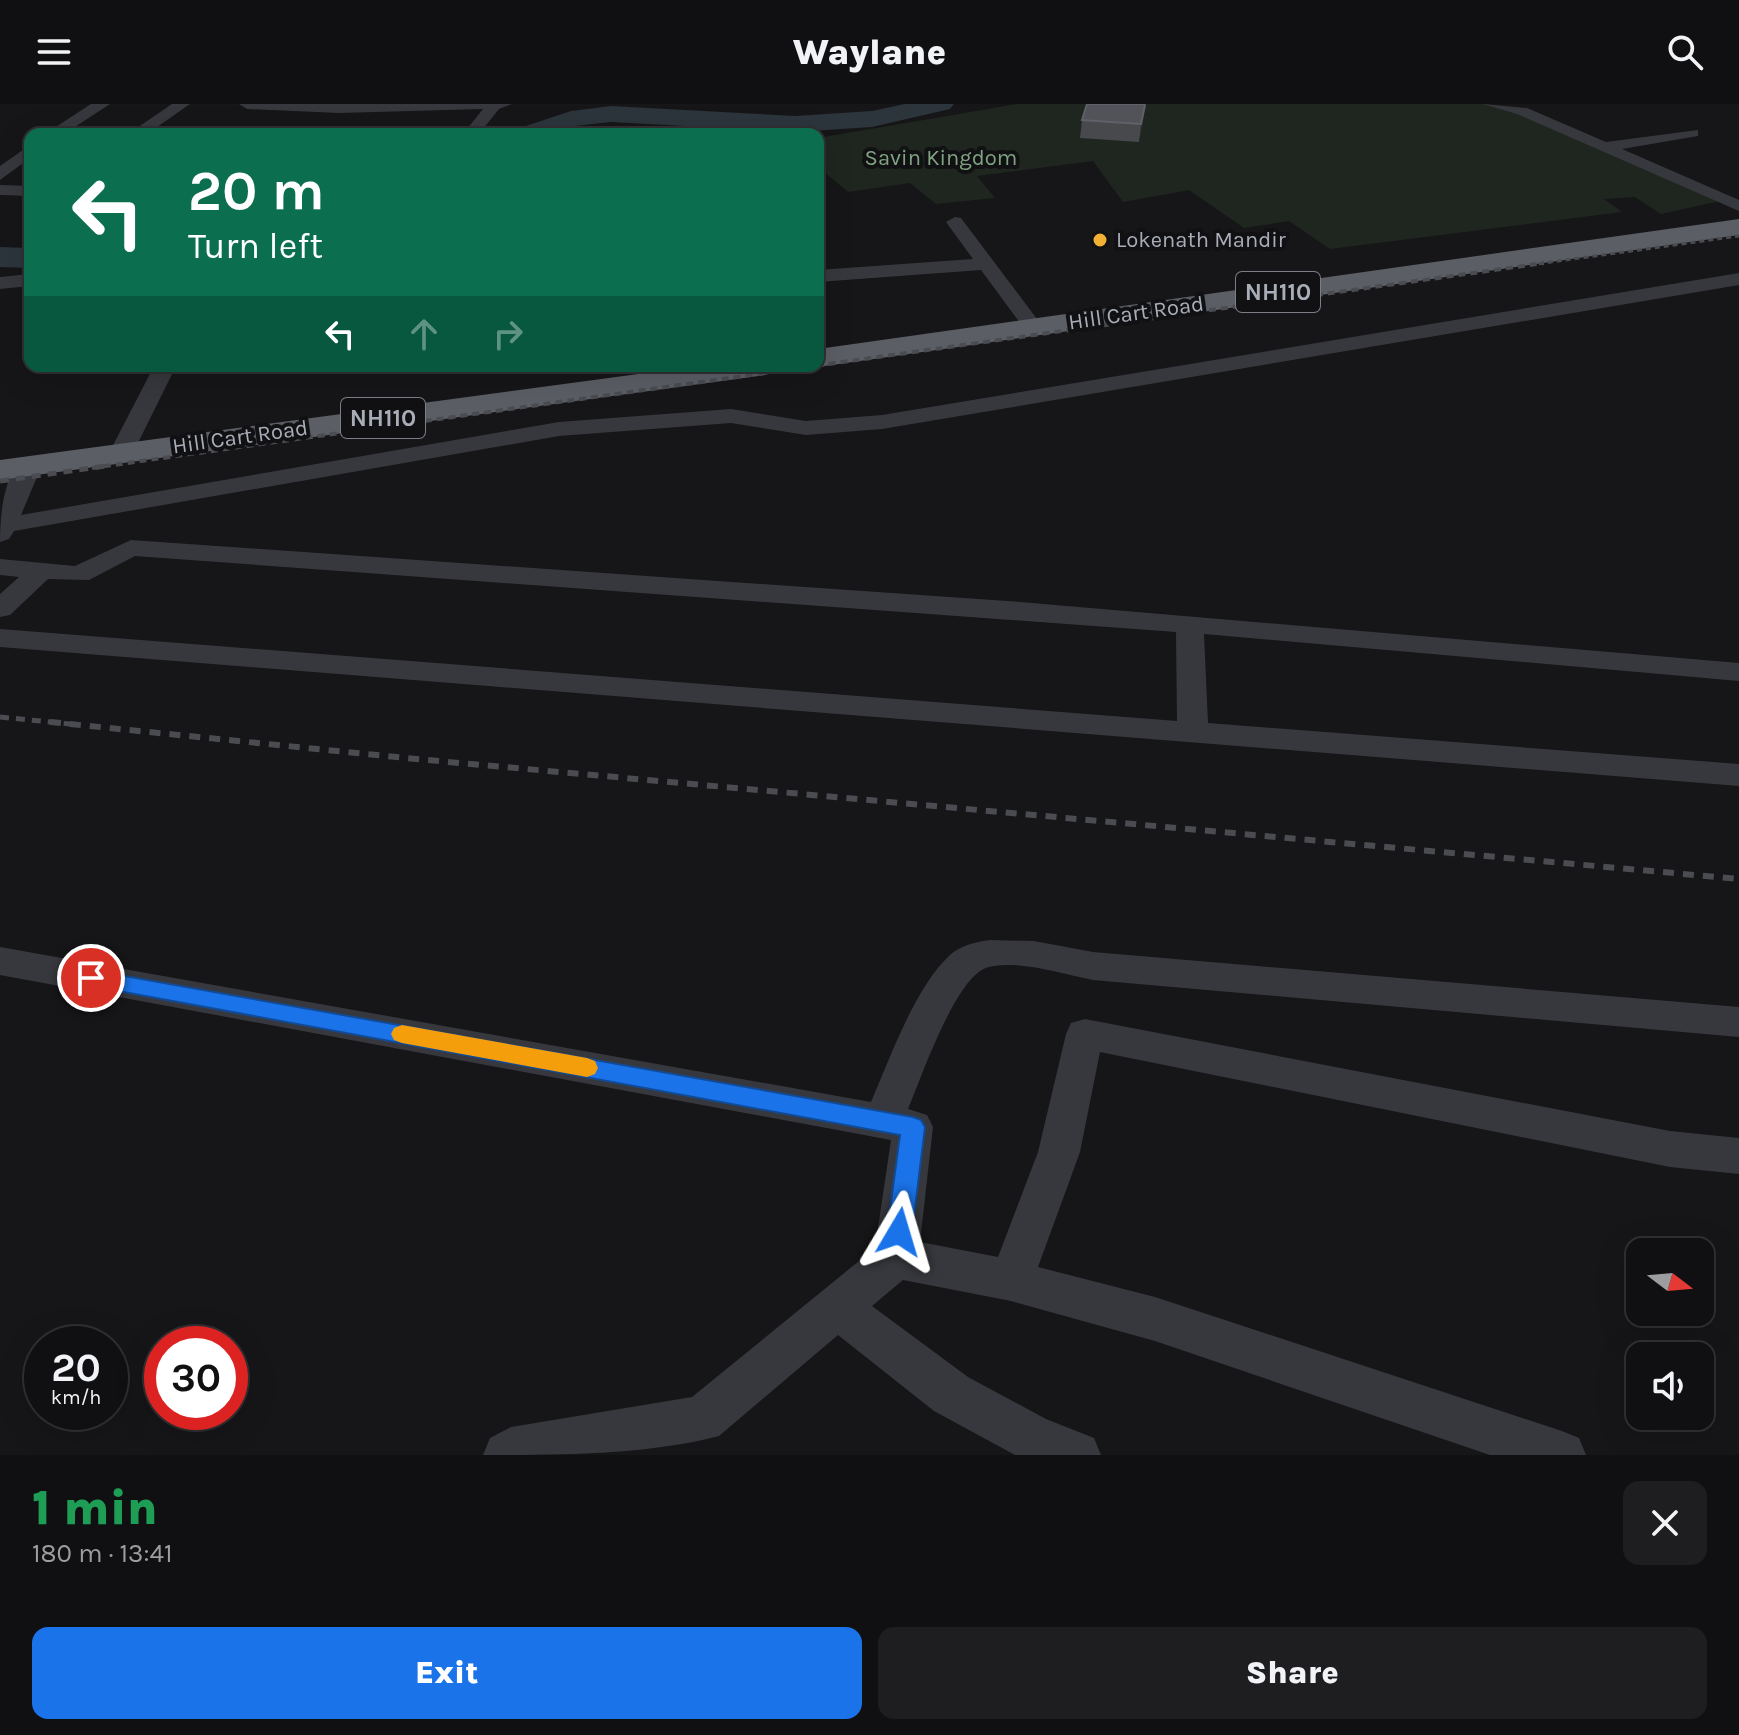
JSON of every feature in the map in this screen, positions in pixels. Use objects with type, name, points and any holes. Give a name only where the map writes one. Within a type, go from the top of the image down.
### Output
[{"type":"highway","name":"Hill Cart Road","points":[[824,357],[1739,227]]},
{"type":"highway","name":"Hill Cart Road","points":[[15,467],[674,372]]},
{"type":"street","points":[[63,128],[102,104]]},
{"type":"street","points":[[145,128],[182,104]]},
{"type":"street","points":[[247,104],[504,104]]},
{"type":"street","points":[[476,128],[495,104]]},
{"type":"street","points":[[1491,104],[1522,111],[1739,206]]},
{"type":"street","points":[[1603,147],[1692,133]]},
{"type":"street","points":[[0,176],[24,155]]},
{"type":"street","points":[[0,176],[24,176]]},
{"type":"street","points":[[0,190],[24,191]]},
{"type":"street","points":[[955,222],[1033,327]]},
{"type":"street","points":[[824,276],[984,264]]},
{"type":"street","points":[[15,467],[3,530],[559,429],[731,416],[806,428],[882,422],[1739,279]]},
{"type":"street","points":[[0,283],[24,281]]},
{"type":"street","points":[[121,453],[162,372]]},
{"type":"street","points":[[0,567],[79,574],[131,548],[1190,625],[1739,672]]},
{"type":"street","points":[[0,609],[42,570]]},
{"type":"street","points":[[1190,625],[1193,732]]},
{"type":"street","points":[[0,638],[1739,775]]},
{"type":"street","points":[[883,1121],[945,983],[963,961],[976,956],[1002,953],[1093,966],[1739,1022]]},
{"type":"street","points":[[0,961],[913,1127],[896,1258],[702,1419],[512,1454]]},
{"type":"street","points":[[1011,1280],[1059,1152],[1085,1034],[1670,1149],[1739,1156]]},
{"type":"street","points":[[896,1258],[1011,1280],[1155,1319],[1562,1455]]},
{"type":"street","points":[[837,1306],[951,1394],[1034,1439],[1077,1455]]},
{"type":"green space","name":"Savin Kingdom","points":[[1017,104],[1487,104],[1517,111],[1720,201],[1661,214],[1635,197],[1604,199],[1622,212],[1330,249],[1289,221],[1244,228],[1189,190],[1123,202],[1093,161],[977,176],[995,198],[936,204],[910,183],[848,192],[824,172],[824,137]]},
{"type":"building","points":[[1087,104],[1145,105],[1141,124],[1082,120]]},
{"type":"waterway","points":[[546,128],[571,119],[611,114],[795,124],[872,119],[941,104]]},
{"type":"waterway","points":[[0,257],[24,258]]},
{"type":"railway","points":[[1530,265],[1739,236]]},
{"type":"railway","points":[[824,365],[1544,263]]},
{"type":"railway","points":[[92,468],[772,372]]},
{"type":"railway","points":[[0,481],[106,466]]},
{"type":"railway","points":[[0,717],[50,722]]},
{"type":"railway","points":[[50,722],[70,724]]},
{"type":"railway","points":[[50,722],[416,759],[1739,879]]},
{"type":"slow traffic","points":[[402,1034],[587,1068]]},
{"type":"place","name":"Lokenath Mandir","points":[[1100,240]]},
{"type":"route","points":[[91,978],[913,1127],[899,1232]]}]
